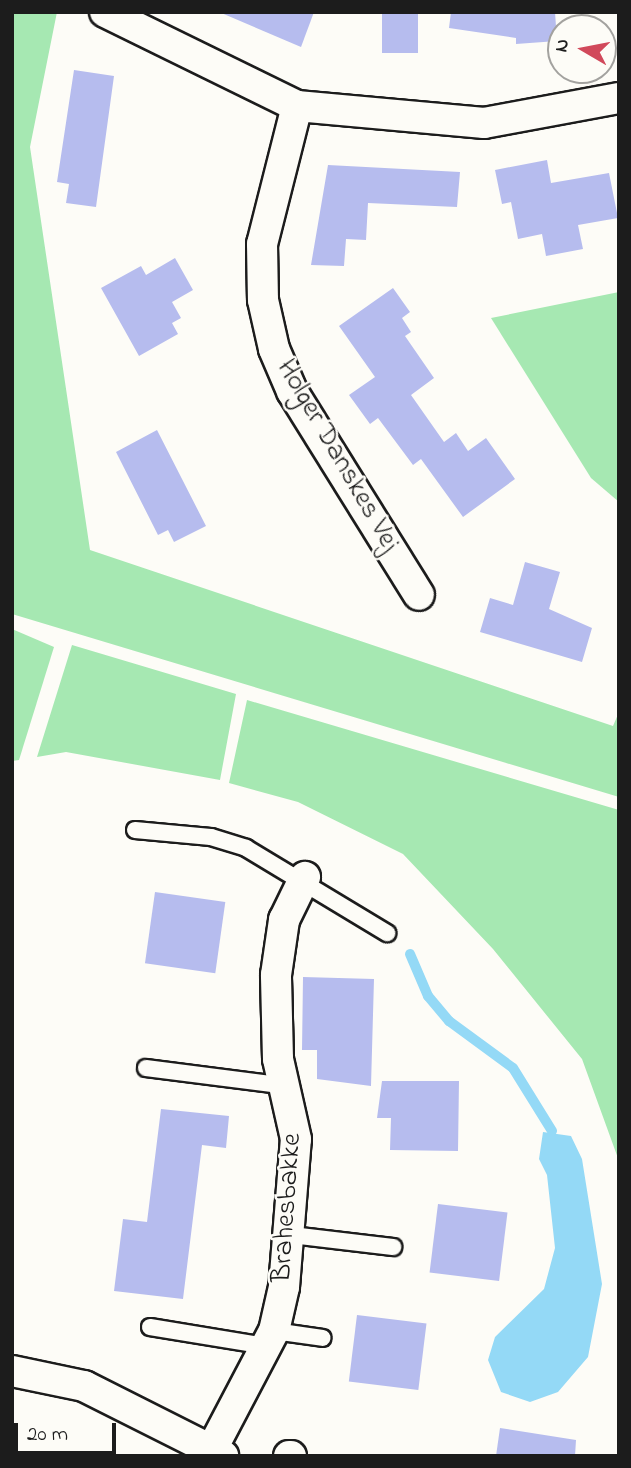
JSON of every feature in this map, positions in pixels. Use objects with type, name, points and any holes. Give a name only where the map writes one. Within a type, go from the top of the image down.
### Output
[{"type":"street","points":[[105,12],[297,106],[484,123],[619,98]]},
{"type":"street","name":"Holger Danskes Vej","points":[[297,106],[262,244],[263,300],[274,349],[292,391],[419,595]]},
{"type":"street","name":"Brahesbakke","points":[[12,1371],[84,1386],[218,1451],[270,1339],[291,1236],[296,1139],[278,1059],[276,975],[284,920],[304,877]]},
{"type":"lane","points":[[135,830],[211,837],[304,877],[387,933]]},
{"type":"lane","points":[[146,1068],[286,1086]]},
{"type":"lane","points":[[291,1236],[393,1247]]},
{"type":"lane","points":[[150,1327],[270,1339],[323,1339]]},
{"type":"green space","points":[[12,12],[57,12],[30,147],[90,550],[613,726],[619,712],[619,797],[12,614]]},
{"type":"green space","points":[[619,292],[619,502],[591,478],[491,318]]},
{"type":"green space","points":[[12,629],[54,647],[19,760],[12,761]]},
{"type":"green space","points":[[72,645],[236,694],[220,780],[66,752],[37,757]]},
{"type":"green space","points":[[247,700],[619,810],[619,1161],[582,1059],[493,949],[403,854],[298,802],[229,783]]},
{"type":"water","points":[[543,1132],[571,1136],[582,1159],[602,1284],[588,1357],[558,1392],[530,1402],[501,1392],[488,1360],[495,1337],[544,1289],[555,1248],[547,1175],[539,1159]]},
{"type":"building","points":[[219,12],[314,12],[301,47]]},
{"type":"building","points":[[382,12],[418,12],[418,53],[382,53]]},
{"type":"building","points":[[451,12],[555,12],[547,14],[547,42],[516,44],[516,38],[449,28]]},
{"type":"building","points":[[74,70],[114,76],[96,207],[66,203],[69,184],[57,182]]},
{"type":"building","points":[[547,160],[551,183],[609,173],[618,218],[578,225],[583,249],[546,256],[542,234],[518,239],[511,202],[502,204],[495,170]]},
{"type":"building","points":[[328,165],[460,172],[457,207],[368,203],[366,240],[346,239],[344,266],[311,265]]},
{"type":"building","points":[[175,258],[193,290],[172,302],[181,318],[172,323],[178,334],[139,356],[101,288],[141,266],[146,275]]},
{"type":"building","points":[[393,288],[410,312],[402,318],[411,332],[405,336],[434,378],[411,395],[444,442],[456,433],[468,451],[486,438],[515,479],[463,517],[421,459],[413,465],[378,418],[370,424],[349,395],[375,377],[339,326]]},
{"type":"building","points":[[157,430],[206,526],[174,542],[168,530],[158,535],[116,452]]},
{"type":"building","points":[[525,562],[560,572],[549,609],[592,628],[582,662],[480,632],[490,598],[513,605]]},
{"type":"building","points":[[155,892],[225,902],[215,973],[145,963]]},
{"type":"building","points":[[303,977],[374,979],[371,1086],[317,1079],[317,1050],[302,1050]]},
{"type":"building","points":[[382,1081],[459,1081],[458,1151],[390,1150],[391,1118],[377,1118]]},
{"type":"building","points":[[161,1109],[229,1116],[226,1148],[202,1145],[183,1299],[114,1291],[123,1219],[147,1222]]},
{"type":"building","points":[[438,1204],[507,1213],[499,1281],[430,1272]]},
{"type":"building","points":[[357,1315],[426,1324],[418,1390],[349,1382]]},
{"type":"building","points":[[500,1428],[576,1440],[575,1456],[496,1456]]},
{"type":"waterway","points":[[410,954],[428,996],[449,1021],[513,1068],[552,1131]]}]
